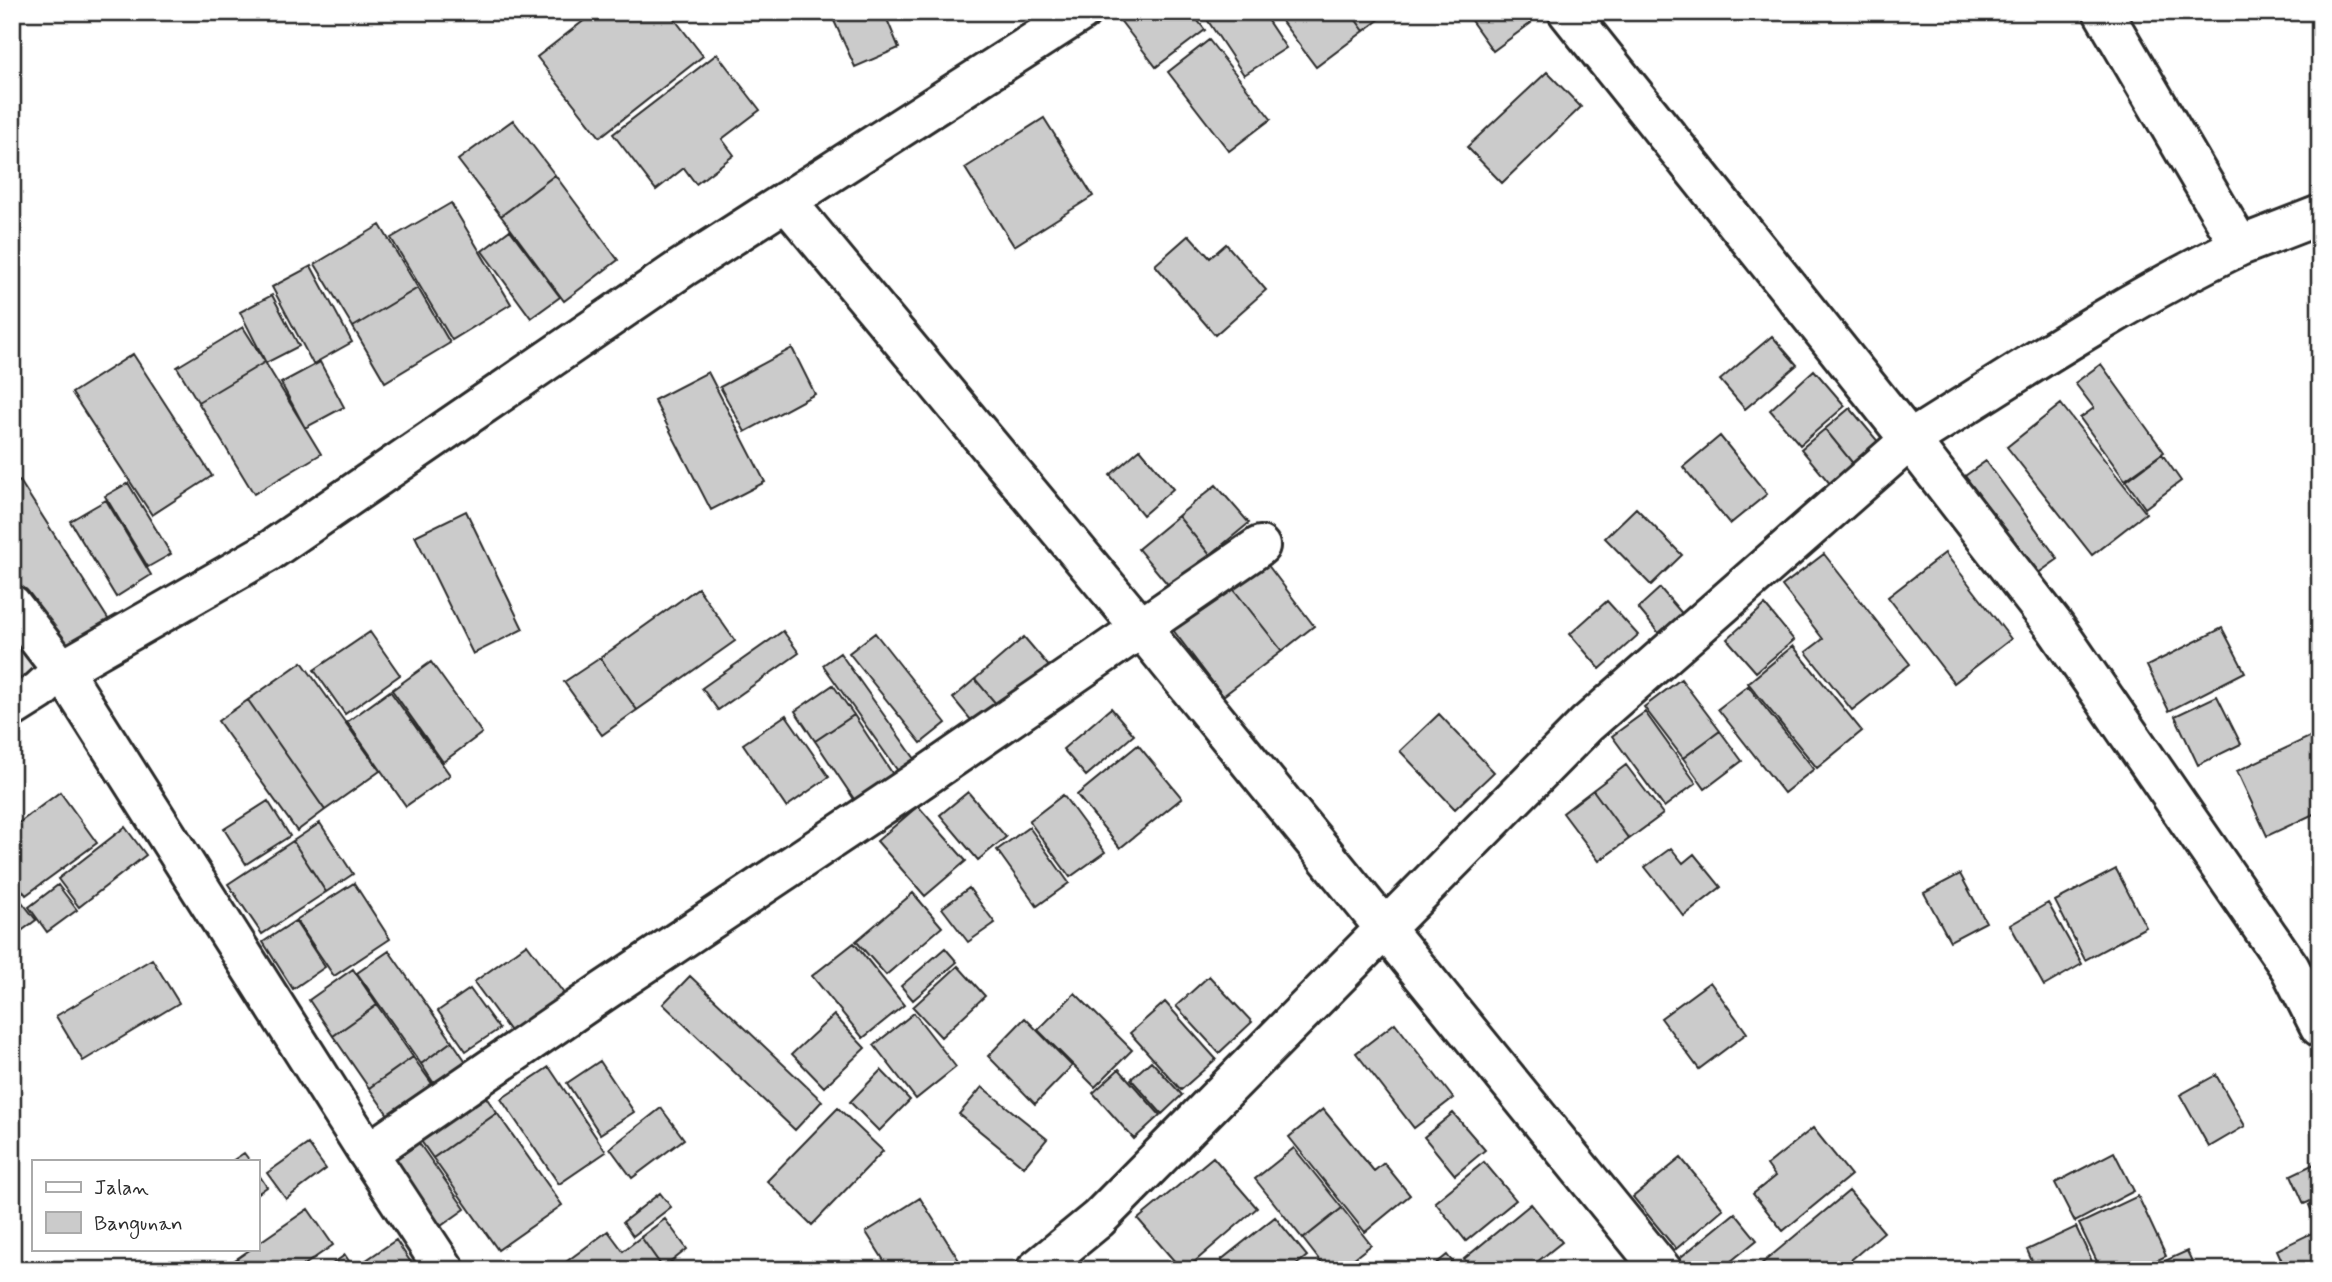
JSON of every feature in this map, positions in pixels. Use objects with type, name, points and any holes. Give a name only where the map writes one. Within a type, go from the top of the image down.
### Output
[{"type":"street","points":[[12,708],[39,691],[62,670],[268,552],[682,268],[1081,12]]},
{"type":"street","points":[[1568,12],[1910,440],[2055,628],[2290,968],[2320,1027]]},
{"type":"street","points":[[2103,12],[2240,246]]},
{"type":"street","points":[[786,201],[1141,628],[1662,1270]]},
{"type":"street","points":[[1036,1270],[1108,1208],[1587,724],[1910,440],[2112,313],[2193,268],[2240,246],[2320,215]]},
{"type":"street","points":[[368,1153],[615,984],[926,777],[1259,546]]},
{"type":"street","points":[[12,605],[62,670],[445,1270]]},
{"type":"shaded area","points":[[12,621],[45,663],[12,687]]},
{"type":"building","points":[[595,12],[669,12],[703,56],[600,137],[537,57]]},
{"type":"building","points":[[830,12],[884,12],[899,48],[855,67]]},
{"type":"building","points":[[1127,12],[1191,12],[1205,30],[1156,67],[1119,19]]},
{"type":"building","points":[[1202,12],[1262,12],[1286,48],[1244,75]]},
{"type":"building","points":[[1275,12],[1350,12],[1364,31],[1316,67]]},
{"type":"building","points":[[1350,12],[1389,12],[1364,31]]},
{"type":"building","points":[[1480,12],[1523,12],[1531,23],[1493,51],[1470,19]]},
{"type":"building","points":[[1209,40],[1271,119],[1229,151],[1168,72]]},
{"type":"building","points":[[717,54],[760,110],[722,139],[734,155],[696,184],[684,168],[656,190],[613,134]]},
{"type":"building","points":[[1547,72],[1581,107],[1502,183],[1467,147]]},
{"type":"building","points":[[1044,118],[1093,196],[1014,246],[965,168]]},
{"type":"building","points":[[513,120],[555,175],[501,216],[458,160]]},
{"type":"building","points":[[555,175],[618,260],[564,301],[501,216]]},
{"type":"building","points":[[451,203],[511,304],[452,340],[391,238]]},
{"type":"building","points":[[380,225],[418,288],[353,327],[315,264]]},
{"type":"building","points":[[510,230],[560,297],[531,318],[482,251]]},
{"type":"building","points":[[1189,235],[1210,258],[1226,244],[1266,290],[1215,335],[1155,265]]},
{"type":"building","points":[[311,266],[352,342],[313,364],[272,287]]},
{"type":"building","points":[[418,288],[450,343],[385,382],[353,327]]},
{"type":"building","points":[[272,295],[299,346],[266,363],[240,312]]},
{"type":"building","points":[[243,327],[265,362],[198,402],[177,367]]},
{"type":"building","points":[[1772,336],[1797,365],[1745,409],[1720,380]]},
{"type":"building","points":[[792,348],[815,394],[745,432],[720,387]]},
{"type":"building","points":[[133,354],[212,476],[152,515],[72,393]]},
{"type":"building","points":[[265,362],[321,454],[254,494],[198,402]]},
{"type":"building","points":[[320,362],[344,407],[305,428],[281,383]]},
{"type":"building","points":[[2101,364],[2164,452],[2125,480],[2080,418],[2094,408],[2075,383]]},
{"type":"building","points":[[1814,370],[1845,406],[1800,445],[1770,410]]},
{"type":"building","points":[[708,372],[765,482],[711,510],[654,400]]},
{"type":"building","points":[[2061,404],[2146,513],[2092,555],[2007,447]]},
{"type":"building","points":[[1850,408],[1885,450],[1859,471],[1825,429]]},
{"type":"building","points":[[1825,429],[1859,471],[1836,491],[1801,449]]},
{"type":"building","points":[[1720,436],[1767,494],[1730,524],[1683,467]]},
{"type":"building","points":[[1140,449],[1173,489],[1143,515],[1110,475]]},
{"type":"building","points":[[2162,454],[2181,481],[2145,508],[2126,481]]},
{"type":"building","points":[[1986,461],[2058,559],[2023,584],[1992,542],[2006,531],[1965,476]]},
{"type":"building","points":[[20,481],[110,622],[57,656],[12,585],[12,486]]},
{"type":"building","points":[[128,483],[171,554],[148,567],[105,496]]},
{"type":"building","points":[[1216,485],[1249,523],[1210,555],[1178,516]]},
{"type":"building","points":[[106,500],[151,575],[116,597],[70,521]]},
{"type":"building","points":[[1636,508],[1682,555],[1651,585],[1605,538]]},
{"type":"building","points":[[466,511],[523,629],[473,654],[415,536]]},
{"type":"building","points":[[1178,516],[1210,555],[1170,587],[1138,549]]},
{"type":"building","points":[[1945,553],[2011,639],[1954,683],[1888,597]]},
{"type":"building","points":[[1824,554],[1910,664],[1852,710],[1806,652],[1823,639],[1782,586]]},
{"type":"building","points":[[1264,560],[1314,626],[1282,651],[1231,586]]},
{"type":"building","points":[[1231,586],[1282,651],[1223,696],[1173,630]]},
{"type":"building","points":[[698,588],[735,641],[637,710],[600,658]]},
{"type":"building","points":[[1660,588],[1685,617],[1662,637],[1638,608]]},
{"type":"building","points":[[1607,601],[1638,635],[1600,669],[1570,634]]},
{"type":"building","points":[[1765,605],[1794,640],[1756,672],[1727,639]]},
{"type":"building","points":[[2222,628],[2245,672],[2169,711],[2147,666]]},
{"type":"building","points":[[783,631],[799,653],[718,710],[702,688]]},
{"type":"building","points":[[370,632],[400,675],[345,714],[314,670]]},
{"type":"building","points":[[875,633],[946,723],[921,743],[849,653]]},
{"type":"building","points":[[1024,637],[1052,670],[1003,712],[975,679]]},
{"type":"building","points":[[1793,646],[1862,731],[1817,768],[1748,683]]},
{"type":"building","points":[[840,653],[915,759],[898,771],[823,665]]},
{"type":"building","points":[[600,658],[637,710],[602,735],[564,682]]},
{"type":"building","points":[[302,662],[380,771],[325,810],[248,700]]},
{"type":"building","points":[[431,662],[482,733],[443,762],[392,690]]},
{"type":"building","points":[[975,679],[1003,712],[980,731],[953,698]]},
{"type":"building","points":[[1681,679],[1720,731],[1683,758],[1644,707]]},
{"type":"building","points":[[833,685],[854,715],[815,741],[795,711]]},
{"type":"building","points":[[1748,686],[1814,769],[1784,793],[1718,709]]},
{"type":"building","points":[[390,691],[450,775],[406,806],[347,722]]},
{"type":"building","points":[[2217,696],[2241,744],[2198,765],[2175,716]]},
{"type":"building","points":[[248,700],[325,810],[297,831],[218,721]]},
{"type":"building","points":[[1111,708],[1134,735],[1086,776],[1063,749]]},
{"type":"building","points":[[1645,712],[1696,783],[1664,807],[1612,736]]},
{"type":"building","points":[[1439,714],[1494,772],[1455,809],[1400,751]]},
{"type":"building","points":[[786,715],[829,777],[786,807],[743,744]]},
{"type":"building","points":[[854,715],[900,785],[862,811],[815,741]]},
{"type":"building","points":[[1720,731],[1742,761],[1705,789],[1683,758]]},
{"type":"building","points":[[2320,732],[2320,811],[2267,836],[2237,771]]},
{"type":"building","points":[[1138,745],[1182,798],[1120,848],[1077,795]]},
{"type":"building","points":[[1626,765],[1663,814],[1629,839],[1593,790]]},
{"type":"building","points":[[1593,790],[1629,839],[1599,861],[1563,813]]},
{"type":"building","points":[[60,792],[97,843],[26,895],[12,876],[12,828]]},
{"type":"building","points":[[968,792],[1006,837],[978,860],[940,815]]},
{"type":"building","points":[[1063,795],[1105,852],[1070,877],[1029,821]]},
{"type":"building","points":[[268,801],[290,836],[246,864],[224,829]]},
{"type":"building","points":[[918,806],[966,861],[925,896],[877,841]]},
{"type":"building","points":[[320,823],[353,874],[326,892],[293,841]]},
{"type":"building","points":[[125,827],[146,855],[79,907],[58,879]]},
{"type":"building","points":[[1029,827],[1069,883],[1037,906],[997,850]]},
{"type":"building","points":[[293,841],[326,892],[262,934],[228,884]]},
{"type":"building","points":[[1671,848],[1683,863],[1694,854],[1721,887],[1684,916],[1645,867]]},
{"type":"building","points":[[2116,869],[2146,927],[2085,960],[2055,901]]},
{"type":"building","points":[[1960,874],[1986,922],[1950,941],[1924,893]]},
{"type":"building","points":[[354,883],[390,939],[334,976],[296,920]]},
{"type":"building","points":[[58,885],[77,910],[47,932],[29,907]]},
{"type":"building","points":[[969,888],[995,923],[968,942],[942,908]]},
{"type":"building","points":[[12,889],[36,920],[12,938]]},
{"type":"building","points":[[913,893],[942,927],[886,975],[856,941]]},
{"type":"building","points":[[2048,903],[2082,964],[2044,986],[2010,925]]},
{"type":"building","points":[[295,921],[325,967],[293,989],[263,942]]},
{"type":"building","points":[[854,943],[904,1005],[863,1038],[812,976]]},
{"type":"building","points":[[527,944],[568,999],[515,1038],[474,982]]},
{"type":"building","points":[[945,948],[957,962],[913,1000],[901,986]]},
{"type":"building","points":[[389,951],[452,1041],[421,1064],[357,973]]},
{"type":"building","points":[[152,959],[179,1003],[83,1061],[56,1016]]},
{"type":"building","points":[[958,966],[985,996],[941,1037],[913,1007]]},
{"type":"building","points":[[353,969],[377,1005],[333,1036],[309,1000]]},
{"type":"building","points":[[690,976],[822,1101],[795,1130],[663,1004]]},
{"type":"building","points":[[1209,976],[1252,1022],[1219,1053],[1176,1006]]},
{"type":"building","points":[[1710,982],[1747,1033],[1699,1069],[1661,1018]]},
{"type":"building","points":[[470,989],[499,1029],[466,1051],[438,1011]]},
{"type":"building","points":[[1075,993],[1132,1050],[1095,1087],[1038,1030]]},
{"type":"building","points":[[1165,1002],[1216,1059],[1181,1090],[1130,1033]]},
{"type":"building","points":[[377,1005],[413,1057],[369,1088],[333,1036]]},
{"type":"building","points":[[914,1013],[956,1067],[916,1099],[874,1045]]},
{"type":"building","points":[[834,1015],[865,1048],[824,1087],[792,1054]]},
{"type":"building","points":[[1025,1018],[1072,1066],[1035,1104],[988,1056]]},
{"type":"building","points":[[1395,1023],[1453,1098],[1414,1128],[1356,1053]]},
{"type":"building","points":[[452,1041],[475,1075],[443,1097],[421,1064]]},
{"type":"building","points":[[413,1057],[440,1095],[396,1126],[369,1088]]},
{"type":"building","points":[[600,1061],[634,1112],[600,1134],[567,1083]]},
{"type":"building","points":[[1151,1061],[1182,1095],[1162,1114],[1131,1079]]},
{"type":"building","points":[[549,1067],[606,1152],[559,1184],[501,1099]]},
{"type":"building","points":[[1119,1069],[1160,1115],[1134,1139],[1093,1093]]},
{"type":"building","points":[[881,1070],[910,1100],[879,1131],[850,1102]]},
{"type":"building","points":[[2216,1075],[2245,1126],[2209,1147],[2180,1095]]},
{"type":"building","points":[[476,1083],[497,1113],[433,1158],[412,1128]]},
{"type":"building","points":[[982,1087],[1047,1139],[1024,1167],[959,1114]]},
{"type":"building","points":[[661,1108],[684,1139],[632,1178],[610,1148]]},
{"type":"building","points":[[838,1108],[883,1151],[812,1225],[767,1181]]},
{"type":"building","points":[[1323,1109],[1374,1171],[1384,1163],[1410,1195],[1365,1232],[1289,1137]]},
{"type":"building","points":[[497,1113],[562,1205],[498,1250],[433,1158]]},
{"type":"building","points":[[1453,1113],[1485,1150],[1455,1175],[1424,1137]]},
{"type":"building","points":[[1813,1128],[1851,1175],[1783,1231],[1753,1194],[1775,1176],[1767,1165]]},
{"type":"building","points":[[414,1136],[465,1209],[438,1228],[387,1155]]},
{"type":"building","points":[[308,1144],[326,1169],[286,1199],[267,1173]]},
{"type":"building","points":[[1294,1148],[1342,1208],[1303,1239],[1255,1179]]},
{"type":"building","points":[[2114,1152],[2134,1191],[2075,1222],[2055,1183]]},
{"type":"building","points":[[244,1153],[249,1160],[234,1160]]},
{"type":"building","points":[[1213,1157],[1257,1208],[1182,1270],[1138,1219]]},
{"type":"building","points":[[1681,1158],[1723,1209],[1676,1249],[1633,1197]]},
{"type":"building","points":[[1484,1162],[1516,1200],[1466,1241],[1435,1202]]},
{"type":"building","points":[[2316,1163],[2320,1171],[2320,1197],[2304,1204],[2291,1175]]},
{"type":"building","points":[[259,1175],[267,1187],[259,1193]]},
{"type":"building","points":[[1849,1191],[1884,1232],[1839,1270],[1754,1270]]},
{"type":"building","points":[[660,1193],[671,1207],[633,1236],[623,1222]]},
{"type":"building","points":[[2138,1196],[2166,1256],[2137,1270],[2101,1270],[2079,1224]]},
{"type":"building","points":[[920,1198],[965,1270],[890,1270],[866,1232]]},
{"type":"building","points":[[2320,1200],[2320,1225],[2318,1225],[2309,1205]]},
{"type":"building","points":[[1531,1204],[1562,1242],[1527,1270],[1473,1270],[1464,1259]]},
{"type":"building","points":[[1342,1208],[1371,1245],[1339,1270],[1327,1270],[1303,1239]]},
{"type":"building","points":[[308,1209],[333,1245],[297,1270],[242,1270],[235,1260],[250,1250],[259,1250],[259,1243]]},
{"type":"building","points":[[1735,1213],[1757,1240],[1720,1270],[1683,1270],[1676,1261]]},
{"type":"building","points":[[1275,1217],[1307,1256],[1290,1270],[1229,1270],[1221,1260]]},
{"type":"building","points":[[665,1219],[687,1249],[663,1268],[641,1237]]},
{"type":"building","points":[[2076,1227],[2096,1270],[2036,1270],[2027,1250]]},
{"type":"building","points":[[2320,1229],[2320,1270],[2286,1270],[2277,1250]]},
{"type":"building","points":[[608,1231],[623,1251],[641,1237],[663,1268],[555,1270]]},
{"type":"building","points":[[396,1240],[416,1270],[358,1270],[356,1267]]},
{"type":"building","points":[[2187,1251],[2196,1270],[2145,1270]]},
{"type":"building","points":[[345,1255],[355,1270],[324,1270]]},
{"type":"building","points":[[1447,1255],[1459,1270],[1428,1270]]}]
